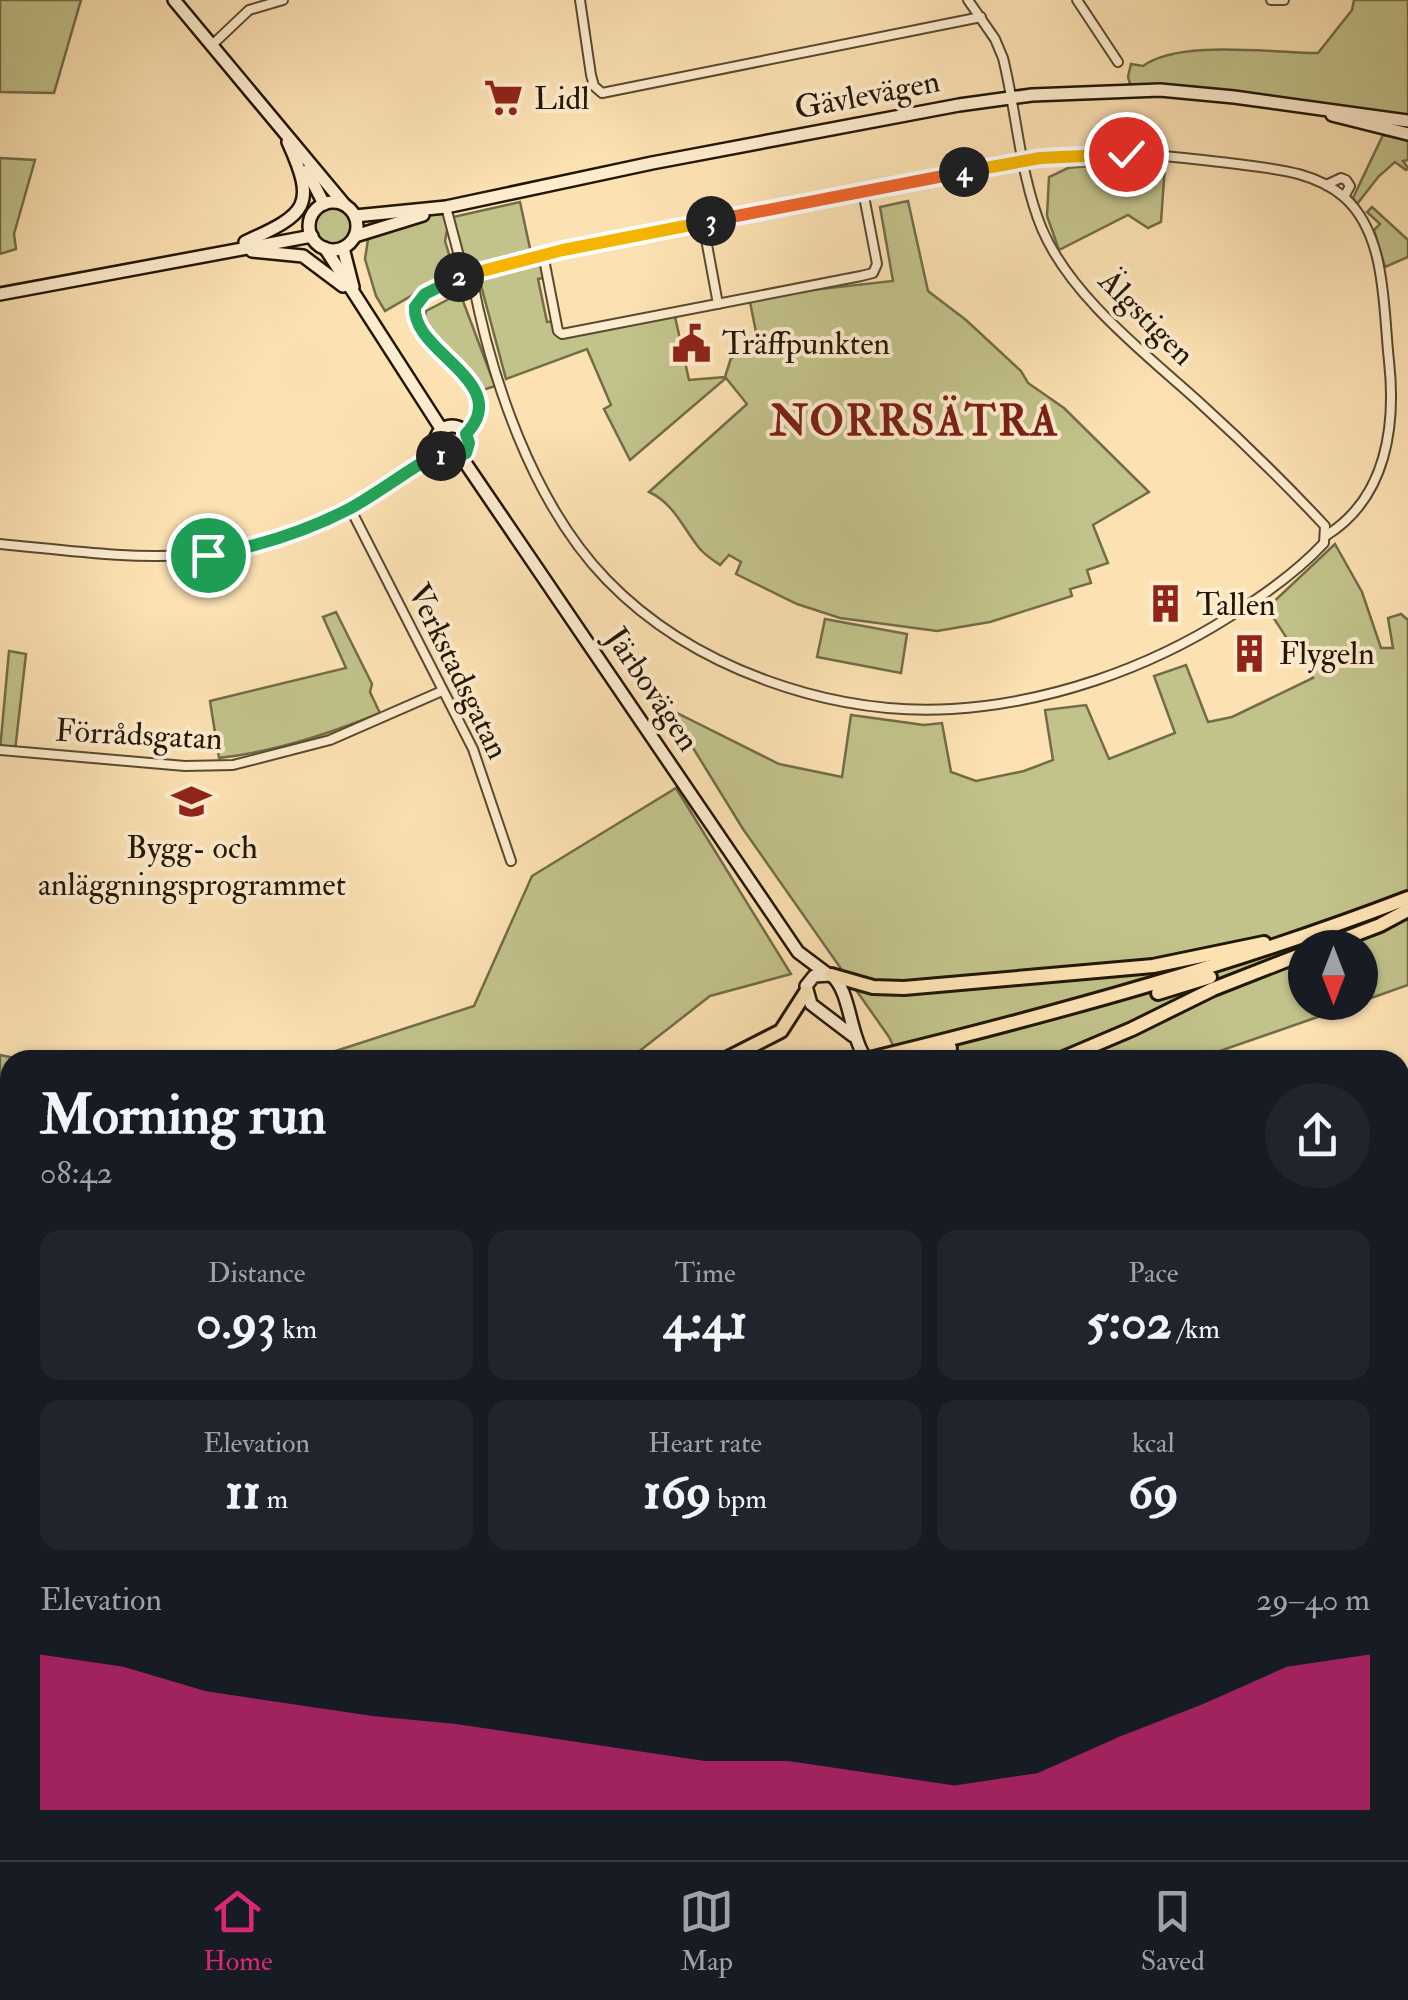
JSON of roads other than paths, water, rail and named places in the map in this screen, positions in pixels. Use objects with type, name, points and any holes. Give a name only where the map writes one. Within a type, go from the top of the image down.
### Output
[{"type":"highway","points":[[1325,930],[1408,898]]},
{"type":"highway","points":[[1367,930],[1408,909]]},
{"type":"highway","points":[[941,1050],[1192,983],[1408,909]]},
{"type":"highway","points":[[829,974],[873,987],[957,984],[1153,966],[1288,940]]},
{"type":"highway","points":[[906,1050],[1037,1018],[1288,943]]},
{"type":"highway","points":[[1083,1050],[1132,1030],[1212,988],[1288,960]]},
{"type":"highway","points":[[744,1050],[781,1031],[795,1014],[806,989]]},
{"type":"main road","points":[[174,0],[355,216],[355,236]]},
{"type":"main road","name":"Gävlevägen","points":[[355,216],[446,206],[1011,96],[1160,90],[1408,121]]},
{"type":"main road","name":"Gävlevägen","points":[[1304,108],[1408,134]]},
{"type":"main road","points":[[282,129],[324,204]]},
{"type":"main road","points":[[228,250],[283,224],[302,204],[304,176],[282,129]]},
{"type":"main road","points":[[228,250],[301,224],[324,204],[344,204]]},
{"type":"main road","name":"Gävlevägen","points":[[343,248],[355,236],[446,206]]},
{"type":"main road","points":[[312,215],[312,236],[325,248],[442,430]]},
{"type":"main road","points":[[0,294],[312,236]]},
{"type":"main road","points":[[325,248],[343,248],[355,296]]},
{"type":"main road","points":[[228,250],[304,256],[355,296]]},
{"type":"main road","points":[[455,427],[466,434],[469,447],[462,458],[448,460],[438,453],[436,441],[442,430],[455,427]]},
{"type":"main road","name":"Järbovägen","points":[[462,458],[798,952],[829,974]]},
{"type":"main road","name":"Järbovägen","points":[[798,952],[806,989]]},
{"type":"main road","points":[[853,1036],[810,1004],[806,989],[814,976],[829,974],[843,987],[853,1036],[861,1050]]},
{"type":"street","points":[[242,0],[249,10]]},
{"type":"street","points":[[211,46],[249,10],[282,0]]},
{"type":"street","points":[[580,0],[594,86],[602,93],[981,17]]},
{"type":"street","points":[[1077,0],[1118,62]]},
{"type":"street","points":[[1271,0],[1284,0]]},
{"type":"street","name":"Älgstigen","points":[[971,1],[1001,54],[1042,229],[1053,250],[1120,329],[1242,443],[1326,530]]},
{"type":"street","points":[[446,206],[468,274],[498,382],[516,430],[552,506],[582,550],[611,584],[659,625],[716,658],[778,683],[848,701],[942,710],[1001,703],[1072,688],[1162,655],[1207,631],[1281,582],[1324,543],[1326,530],[1343,524],[1378,475],[1386,453],[1393,408],[1375,251],[1363,223],[1344,197],[1296,173],[1177,157],[1085,154],[1024,160],[863,191],[543,254],[468,274],[425,294],[414,315],[417,324],[478,396],[478,420],[466,434]]},
{"type":"street","points":[[1326,185],[1341,178],[1346,180],[1350,186],[1344,197]]},
{"type":"street","points":[[543,254],[558,332],[562,334],[718,304],[873,273],[877,264],[863,191]]},
{"type":"street","points":[[703,223],[718,304]]},
{"type":"street","points":[[0,544],[139,558],[205,556],[282,536],[350,508],[438,453]]},
{"type":"street","name":"Verkstadsgatan","points":[[350,508],[473,749],[510,861]]},
{"type":"street","name":"Förrådsgatan","points":[[0,750],[185,766],[233,765],[330,740],[442,691]]},
{"type":"place","name":"Lidl","points":[[504,98]]},
{"type":"place","name":"Träffpunkten","points":[[692,343]]},
{"type":"place","name":"Tallen","points":[[1166,604]]},
{"type":"place","name":"Flygeln","points":[[1249,653]]},
{"type":"place","name":"Bygg- och anläggningsprogrammet","points":[[192,802]]},
{"type":"district","name":"NORRSÄTRA","points":[[915,420]]}]
